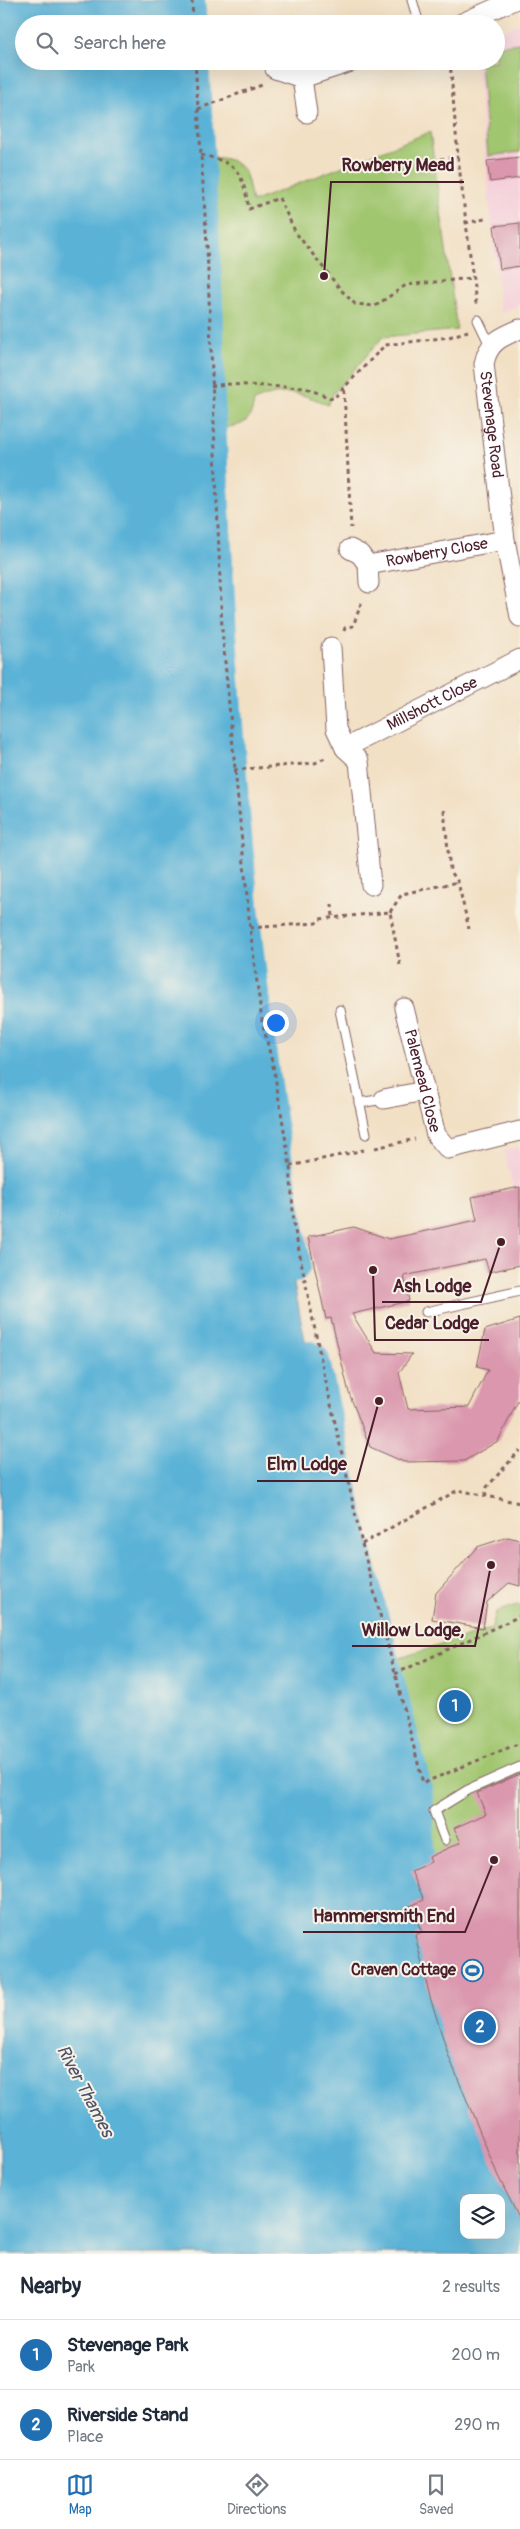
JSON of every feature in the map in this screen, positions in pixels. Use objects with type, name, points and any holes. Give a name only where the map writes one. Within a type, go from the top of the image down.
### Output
[{"type":"street","points":[[480,15],[514,0]]},
{"type":"street","points":[[278,70],[302,78],[326,70]]},
{"type":"street","points":[[302,78],[308,114]]},
{"type":"street","points":[[489,347],[520,329]]},
{"type":"street","name":"Stevenage Road","points":[[489,347],[484,364],[505,540],[520,618]]},
{"type":"street","name":"Rowberry Close","points":[[368,565],[505,540]]},
{"type":"street","name":"Rowberry Close","points":[[352,550],[360,554],[368,565],[369,583]]},
{"type":"street","points":[[331,647],[336,729],[345,748],[359,761],[371,885]]},
{"type":"street","name":"Millshott Close","points":[[345,748],[520,659]]},
{"type":"street","name":"Palemead Close","points":[[404,1008],[436,1135],[448,1149],[520,1131]]},
{"type":"street","points":[[384,1099],[424,1091]]},
{"type":"lane","points":[[412,0],[416,15]]},
{"type":"lane","points":[[475,324],[489,347]]},
{"type":"lane","points":[[340,1010],[366,1134]]},
{"type":"lane","points":[[359,1103],[384,1099]]},
{"type":"lane","points":[[426,1312],[520,1291]]},
{"type":"lane","points":[[445,1840],[434,1811],[468,1790],[520,1767]]},
{"type":"path","points":[[192,0],[193,15]]},
{"type":"path","points":[[196,70],[207,246],[222,630],[250,928],[262,1021],[274,1070],[290,1166],[294,1226],[362,1544],[425,1789]]},
{"type":"path","points":[[198,109],[266,83],[274,70]]},
{"type":"path","points":[[212,386],[226,384],[306,388],[333,399],[344,390],[385,345],[460,334],[475,324],[451,70]]},
{"type":"path","points":[[201,155],[234,165],[243,179],[249,209],[279,198],[296,233],[341,290],[355,304],[375,306],[406,285],[472,278]]},
{"type":"path","points":[[440,159],[458,157]]},
{"type":"path","points":[[465,223],[485,219]]},
{"type":"path","points":[[344,390],[352,550]]},
{"type":"path","points":[[331,647],[343,636],[345,628],[353,626],[369,583]]},
{"type":"path","points":[[234,770],[315,763],[345,748]]},
{"type":"path","points":[[444,810],[450,870],[458,882],[470,928]]},
{"type":"path","points":[[400,965],[390,912],[402,894],[458,882]]},
{"type":"path","points":[[332,904],[333,918]]},
{"type":"path","points":[[250,928],[316,923],[320,919],[390,912]]},
{"type":"path","points":[[485,1496],[487,1486],[520,1450]]},
{"type":"path","points":[[362,1544],[458,1490],[520,1503]]},
{"type":"path","points":[[395,1674],[520,1616]]},
{"type":"path","points":[[423,1783],[520,1743]]},
{"type":"shaded area","points":[[520,23],[520,304],[500,313],[477,70],[505,70],[505,30]]},
{"type":"shaded area","points":[[520,1147],[520,1218],[504,1151]]},
{"type":"green space","points":[[520,43],[520,152],[488,156],[481,70],[505,70],[505,45]]},
{"type":"green space","points":[[430,132],[457,330],[383,337],[333,394],[328,405],[309,397],[283,393],[254,401],[253,409],[248,419],[235,426],[222,428],[222,413],[204,416],[203,322],[193,158],[223,158],[236,163],[246,175],[252,202]]},
{"type":"green space","name":"Craven Cottage","points":[[520,1604],[520,2220],[498,2176],[473,2117],[449,2057],[430,1997],[418,1943],[412,1794],[381,1664],[491,1629],[496,1612]]},
{"type":"water","name":"River Thames","points":[[0,0],[184,0],[185,15],[15,15],[15,70],[189,70],[203,322],[204,416],[219,689],[233,842],[259,1073],[281,1217],[313,1382],[343,1520],[412,1794],[418,1943],[430,1997],[449,2057],[473,2117],[498,2176],[520,2220],[520,2254],[0,2254]]},
{"type":"building","points":[[520,157],[520,178],[490,182],[487,161]]},
{"type":"building","points":[[520,223],[520,266],[500,269],[494,226]]},
{"type":"building","points":[[520,1187],[520,1265],[489,1272],[485,1259],[404,1276],[409,1301],[352,1314],[376,1353],[412,1354],[399,1373],[408,1409],[469,1407],[488,1370],[477,1367],[485,1330],[520,1319],[520,1397],[498,1441],[464,1461],[404,1462],[370,1447],[349,1393],[331,1318],[326,1319],[308,1237],[354,1227],[389,1239],[477,1220],[472,1197]]},
{"type":"building","points":[[508,1537],[520,1540],[520,1586],[509,1583],[487,1602],[483,1628],[432,1619],[436,1593],[477,1547]]},
{"type":"building","name":"Craven Cottage","points":[[520,1774],[520,2220],[498,2176],[449,2057],[430,1997],[415,1935],[422,1932],[410,1906],[424,1900],[411,1871],[431,1862],[429,1857],[461,1842],[454,1828],[486,1814],[477,1793]]},
{"type":"waterway","points":[[184,0],[185,15]]},
{"type":"waterway","points":[[189,70],[203,322],[204,407],[210,525],[223,736],[232,842],[256,1054],[271,1159],[290,1263]]},
{"type":"waterway","points":[[309,1362],[343,1520],[412,1794],[418,1943],[430,1997],[449,2057],[473,2117],[498,2176],[520,2220]]},
{"type":"place","name":"Rowberry Mead","points":[[324,276]]},
{"type":"place","name":"Ash Lodge","points":[[501,1242]]},
{"type":"place","name":"Cedar Lodge","points":[[373,1270]]},
{"type":"place","name":"Elm Lodge","points":[[379,1401]]},
{"type":"place","name":"Willow Lodge,","points":[[491,1565]]},
{"type":"place","name":"Stevenage Park","points":[[455,1706]]},
{"type":"place","name":"Hammersmith End","points":[[494,1860]]},
{"type":"place","name":"Craven Cottage","points":[[472,1970]]},
{"type":"place","name":"Riverside Stand","points":[[480,2027]]}]
